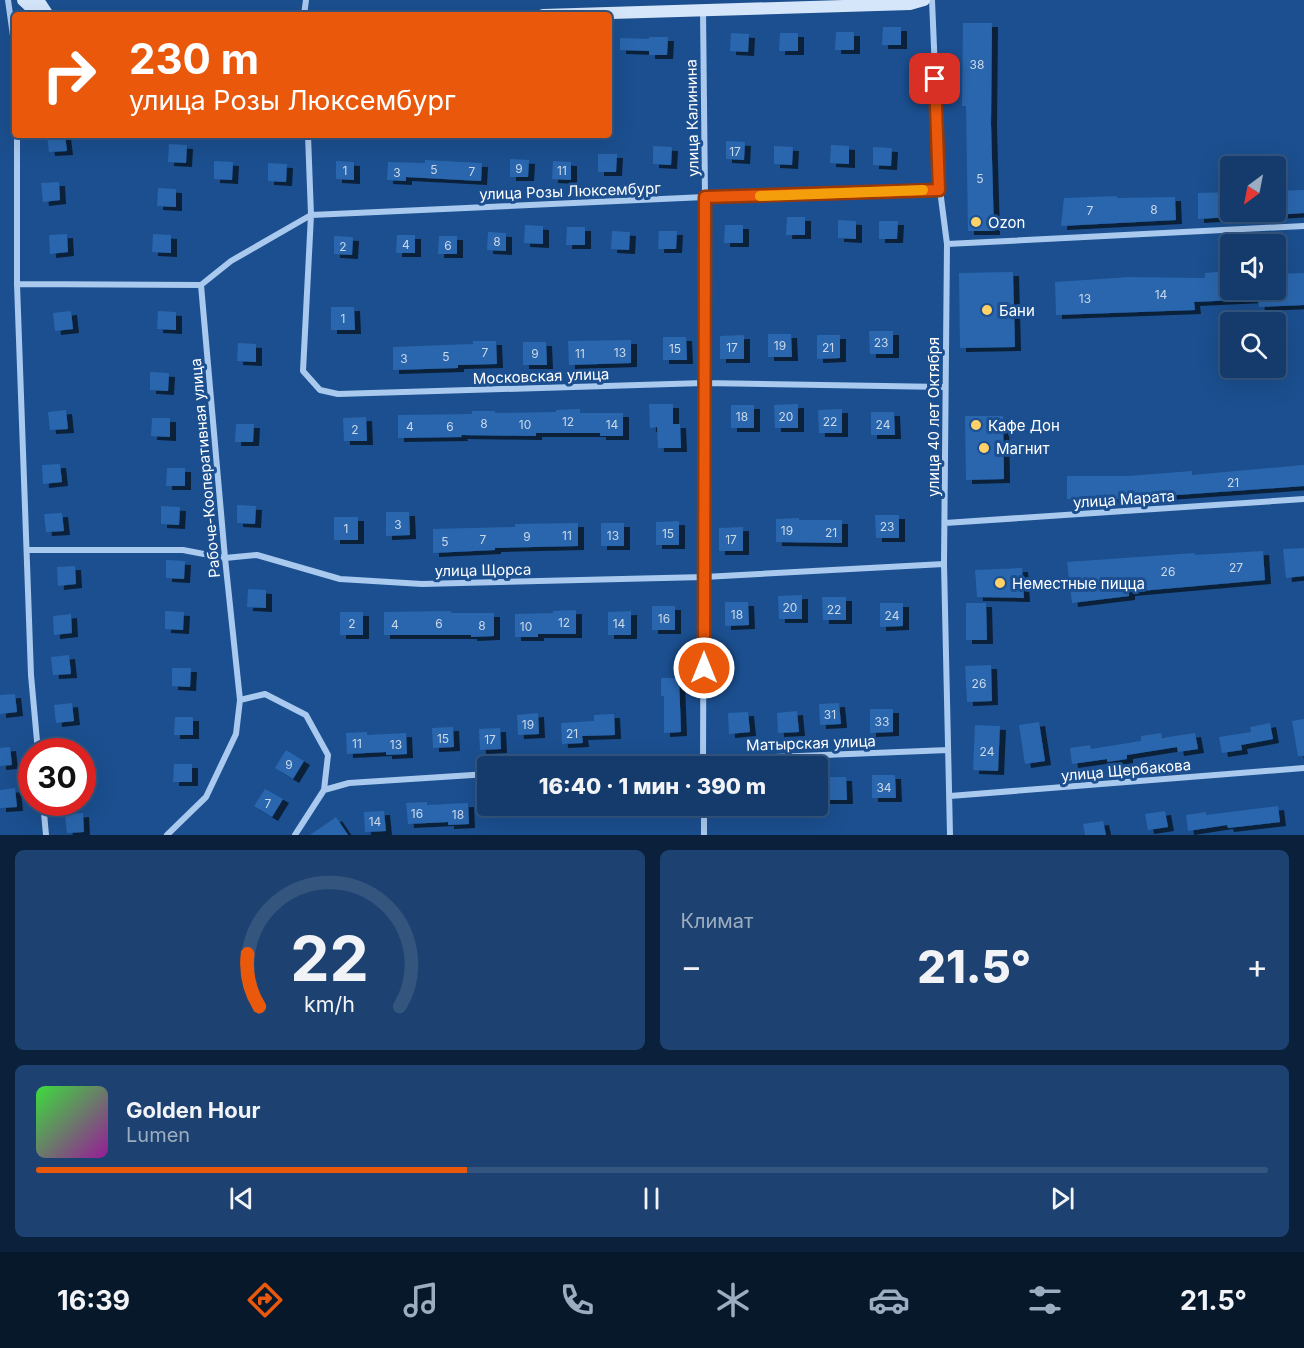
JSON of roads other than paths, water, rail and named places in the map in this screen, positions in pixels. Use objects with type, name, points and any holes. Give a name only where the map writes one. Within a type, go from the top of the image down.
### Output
[{"type":"main road","points":[[23,0],[36,12]]},
{"type":"main road","points":[[612,13],[910,4],[924,0]]},
{"type":"street","points":[[8,0],[12,29]]},
{"type":"street","name":"улица 40 лет Октября","points":[[932,0],[939,190],[947,244],[944,564],[950,835]]},
{"type":"street","name":"улица Калинина","points":[[703,10],[705,197],[703,756]]},
{"type":"street","points":[[17,138],[16,284],[31,675],[37,738]]},
{"type":"street","points":[[16,284],[201,285],[231,261],[310,214],[308,138]]},
{"type":"street","name":"улица Розы Люксембург","points":[[310,214],[705,197],[939,190]]},
{"type":"street","name":"Московская улица","points":[[310,214],[303,371],[320,390],[338,394],[704,383],[944,387]]},
{"type":"street","points":[[947,244],[1304,226]]},
{"type":"street","name":"Рабоче-Кооперативная улица","points":[[167,835],[206,797],[236,734],[240,700],[201,285]]},
{"type":"street","name":"улица Марата","points":[[945,523],[1304,499]]},
{"type":"street","name":"улица Щорса","points":[[27,550],[183,550],[225,558],[257,555],[340,579],[422,584],[704,577],[944,564]]},
{"type":"street","points":[[240,700],[265,694],[306,715],[328,755],[324,790],[295,835]]},
{"type":"street","name":"Матырская улица","points":[[828,756],[948,750]]},
{"type":"street","name":"улица Щербакова","points":[[950,796],[1304,768]]},
{"type":"street","points":[[324,790],[349,783],[477,775]]},
{"type":"street","points":[[44,816],[46,835]]},
{"type":"street","points":[[704,816],[704,835]]},
{"type":"place","name":"Ozon","points":[[976,222]]},
{"type":"place","name":"Бани","points":[[987,310]]},
{"type":"place","name":"Кафе Дон","points":[[976,425]]},
{"type":"place","name":"Магнит","points":[[984,448]]},
{"type":"place","name":"Неместные пицца","points":[[1000,583]]}]
